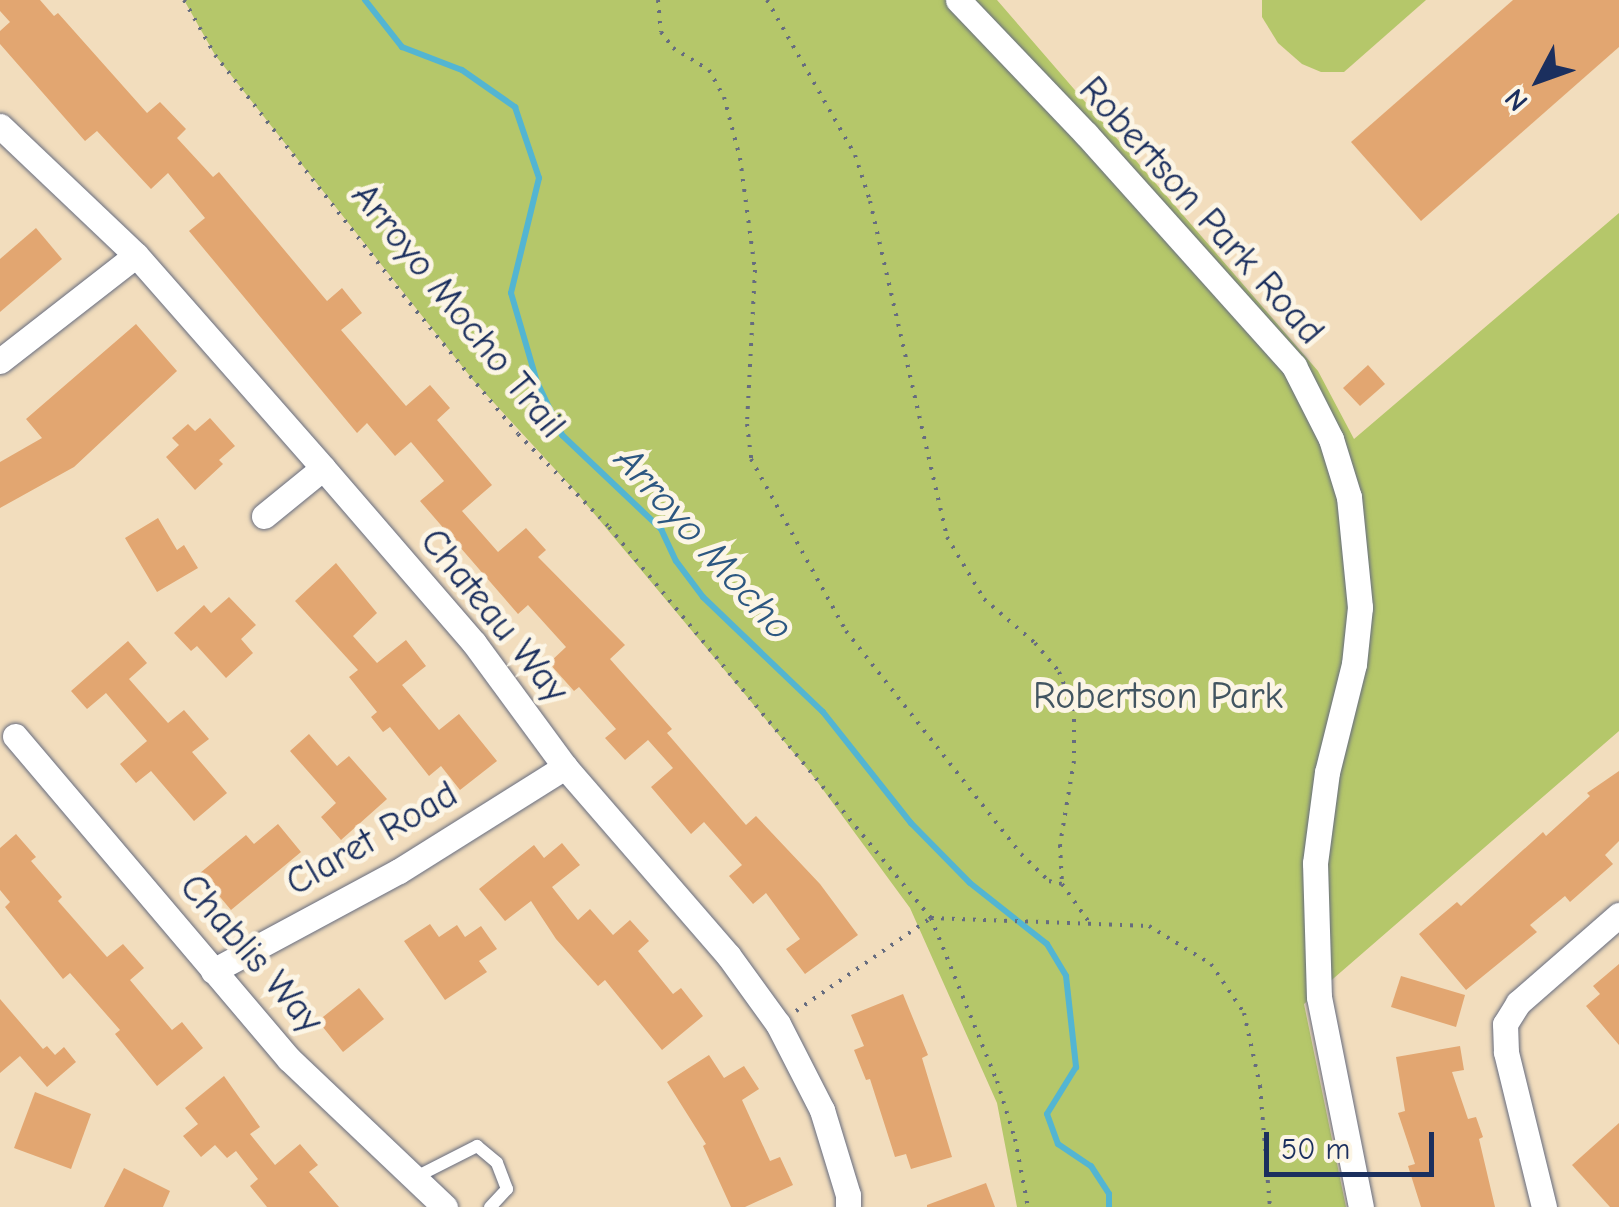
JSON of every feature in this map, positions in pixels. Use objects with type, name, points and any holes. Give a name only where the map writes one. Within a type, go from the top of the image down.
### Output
[{"type":"street","name":"Robertson Park Road","points":[[958,0],[1086,134],[1294,366],[1330,438],[1349,498],[1360,607],[1354,664],[1328,772],[1315,863],[1319,997],[1362,1207]]},
{"type":"street","name":"Chateau Way","points":[[0,126],[136,255],[323,468],[474,644],[565,768],[728,956],[778,1024],[822,1110],[848,1194],[848,1207]]},
{"type":"street","points":[[0,360],[136,255]]},
{"type":"street","points":[[264,516],[323,468]]},
{"type":"street","name":"Chablis Way","points":[[15,736],[290,1059],[445,1207]]},
{"type":"street","name":"Claret Road","points":[[213,971],[399,871],[565,768]]},
{"type":"street","points":[[1544,1207],[1506,1052],[1506,1024],[1518,1004],[1619,915]]},
{"type":"lane","points":[[414,1178],[477,1146],[497,1163],[507,1189],[490,1207]]},
{"type":"path","name":"Arroyo Mocho Trail","points":[[184,0],[214,55],[403,295],[518,434],[608,527],[930,918],[997,1082],[1015,1139],[1028,1207]]},
{"type":"path","points":[[658,0],[661,32],[672,48],[708,70],[724,97],[740,158],[755,270],[746,424],[752,459],[846,631],[1022,854],[1049,881],[1062,884]]},
{"type":"path","points":[[767,0],[855,156],[948,537],[984,598],[1035,643],[1060,672],[1074,709],[1074,761],[1060,844],[1062,884],[1089,922]]},
{"type":"path","points":[[778,1024],[930,918],[1149,926],[1175,938],[1211,964],[1244,1014],[1260,1086],[1270,1207]]},
{"type":"green space","name":"Robertson Park","points":[[184,0],[997,0],[1318,371],[1354,439],[1619,213],[1619,731],[1304,1004],[1346,1207],[1017,1207],[997,1103],[910,908],[813,776],[576,492],[473,380],[215,55]]},
{"type":"green space","points":[[1262,0],[1426,0],[1344,72],[1321,72],[1302,64],[1278,43],[1262,17]]},
{"type":"building","points":[[0,0],[40,0],[54,16],[58,13],[147,113],[160,102],[186,129],[177,138],[213,177],[219,172],[327,301],[342,288],[362,313],[341,330],[406,406],[430,385],[450,408],[437,420],[492,485],[462,511],[498,552],[526,528],[546,550],[538,557],[625,645],[610,659],[672,729],[667,733],[746,825],[756,816],[820,884],[858,935],[805,974],[786,949],[800,939],[766,893],[753,904],[729,876],[742,865],[704,822],[691,834],[651,787],[673,768],[648,740],[625,760],[605,738],[616,729],[579,687],[574,691],[549,663],[566,647],[528,605],[518,614],[420,501],[444,481],[411,442],[395,456],[367,423],[357,433],[189,231],[205,218],[168,173],[151,189],[97,131],[85,141],[0,44],[0,31],[10,22],[0,11]]},
{"type":"building","points":[[1513,0],[1619,0],[1619,47],[1421,221],[1351,142]]},
{"type":"building","points":[[36,228],[62,259],[0,312],[0,259]]},
{"type":"building","points":[[136,324],[177,371],[74,467],[0,508],[0,462],[42,438],[26,419]]},
{"type":"building","points":[[1368,365],[1385,384],[1360,406],[1343,388]]},
{"type":"building","points":[[210,418],[235,446],[219,460],[223,464],[195,490],[166,457],[179,445],[172,438],[188,424],[195,431]]},
{"type":"building","points":[[158,518],[177,550],[184,545],[198,568],[157,592],[125,538]]},
{"type":"building","points":[[336,563],[377,613],[353,636],[377,663],[406,640],[426,666],[402,685],[439,730],[459,714],[497,761],[460,790],[441,766],[429,776],[390,727],[383,732],[371,717],[377,712],[349,677],[358,670],[295,601]]},
{"type":"building","points":[[229,597],[256,625],[241,639],[253,653],[226,678],[197,646],[191,651],[174,633],[204,605],[211,613]]},
{"type":"building","points":[[128,641],[147,663],[129,679],[168,723],[184,710],[209,739],[192,752],[227,793],[194,821],[151,771],[136,783],[120,764],[147,741],[106,693],[87,709],[71,691]]},
{"type":"building","points":[[309,734],[337,766],[349,756],[387,799],[341,840],[321,817],[336,803],[290,751]]},
{"type":"building","points":[[1619,771],[1619,841],[1605,855],[1613,864],[1570,902],[1565,896],[1530,925],[1537,932],[1466,990],[1419,934],[1457,902],[1461,906],[1543,832],[1546,836],[1590,796],[1587,793]]},
{"type":"building","points":[[278,824],[301,852],[231,910],[200,873],[246,835],[254,844]]},
{"type":"building","points":[[16,834],[36,857],[31,861],[62,897],[58,901],[107,957],[123,944],[144,968],[130,980],[172,1030],[182,1022],[203,1048],[157,1086],[115,1034],[120,1030],[70,973],[63,979],[5,907],[10,902],[0,890],[0,848]]},
{"type":"building","points":[[562,843],[580,865],[552,887],[578,920],[590,909],[613,935],[630,920],[649,941],[638,951],[673,994],[681,988],[703,1016],[662,1050],[605,980],[598,986],[556,939],[531,901],[505,921],[479,889],[534,845],[544,858]]},
{"type":"building","points":[[430,924],[439,937],[457,925],[465,937],[481,926],[497,949],[479,961],[487,972],[445,1000],[404,941]]},
{"type":"building","points":[[1619,964],[1619,1045],[1586,1006],[1600,994],[1593,986]]},
{"type":"building","points":[[1401,976],[1465,995],[1456,1027],[1391,1007]]},
{"type":"building","points":[[359,988],[384,1019],[343,1052],[318,1021]]},
{"type":"building","points":[[903,994],[928,1055],[922,1058],[952,1157],[911,1169],[906,1154],[895,1157],[870,1079],[866,1080],[854,1050],[864,1046],[851,1015]]},
{"type":"building","points":[[0,999],[43,1049],[47,1046],[55,1055],[64,1047],[76,1062],[47,1087],[20,1056],[0,1073]]},
{"type":"building","points":[[1460,1046],[1464,1070],[1452,1072],[1468,1119],[1476,1117],[1483,1137],[1479,1139],[1495,1207],[1421,1207],[1408,1166],[1415,1164],[1398,1113],[1405,1111],[1396,1057]]},
{"type":"building","points":[[709,1055],[724,1078],[744,1066],[759,1089],[742,1100],[770,1161],[780,1157],[793,1185],[745,1207],[731,1207],[703,1146],[706,1144],[667,1082]]},
{"type":"building","points":[[224,1076],[260,1127],[250,1134],[275,1165],[300,1144],[318,1165],[309,1172],[339,1207],[267,1207],[250,1186],[258,1179],[236,1151],[227,1158],[215,1145],[201,1157],[183,1136],[198,1124],[185,1108]]},
{"type":"building","points":[[35,1092],[91,1114],[71,1169],[14,1148]]},
{"type":"building","points":[[1619,1123],[1619,1207],[1610,1207],[1572,1165]]},
{"type":"building","points":[[124,1168],[170,1191],[163,1207],[104,1207]]},
{"type":"building","points":[[986,1183],[995,1207],[927,1207],[927,1205]]},
{"type":"waterway","name":"Arroyo Mocho","points":[[365,0],[402,47],[462,70],[515,107],[539,178],[511,293],[537,382],[562,435],[661,529],[676,561],[703,597],[823,712],[911,823],[970,883],[1047,944],[1066,976],[1076,1067],[1047,1114],[1058,1144],[1091,1166],[1109,1194],[1109,1207]]}]
